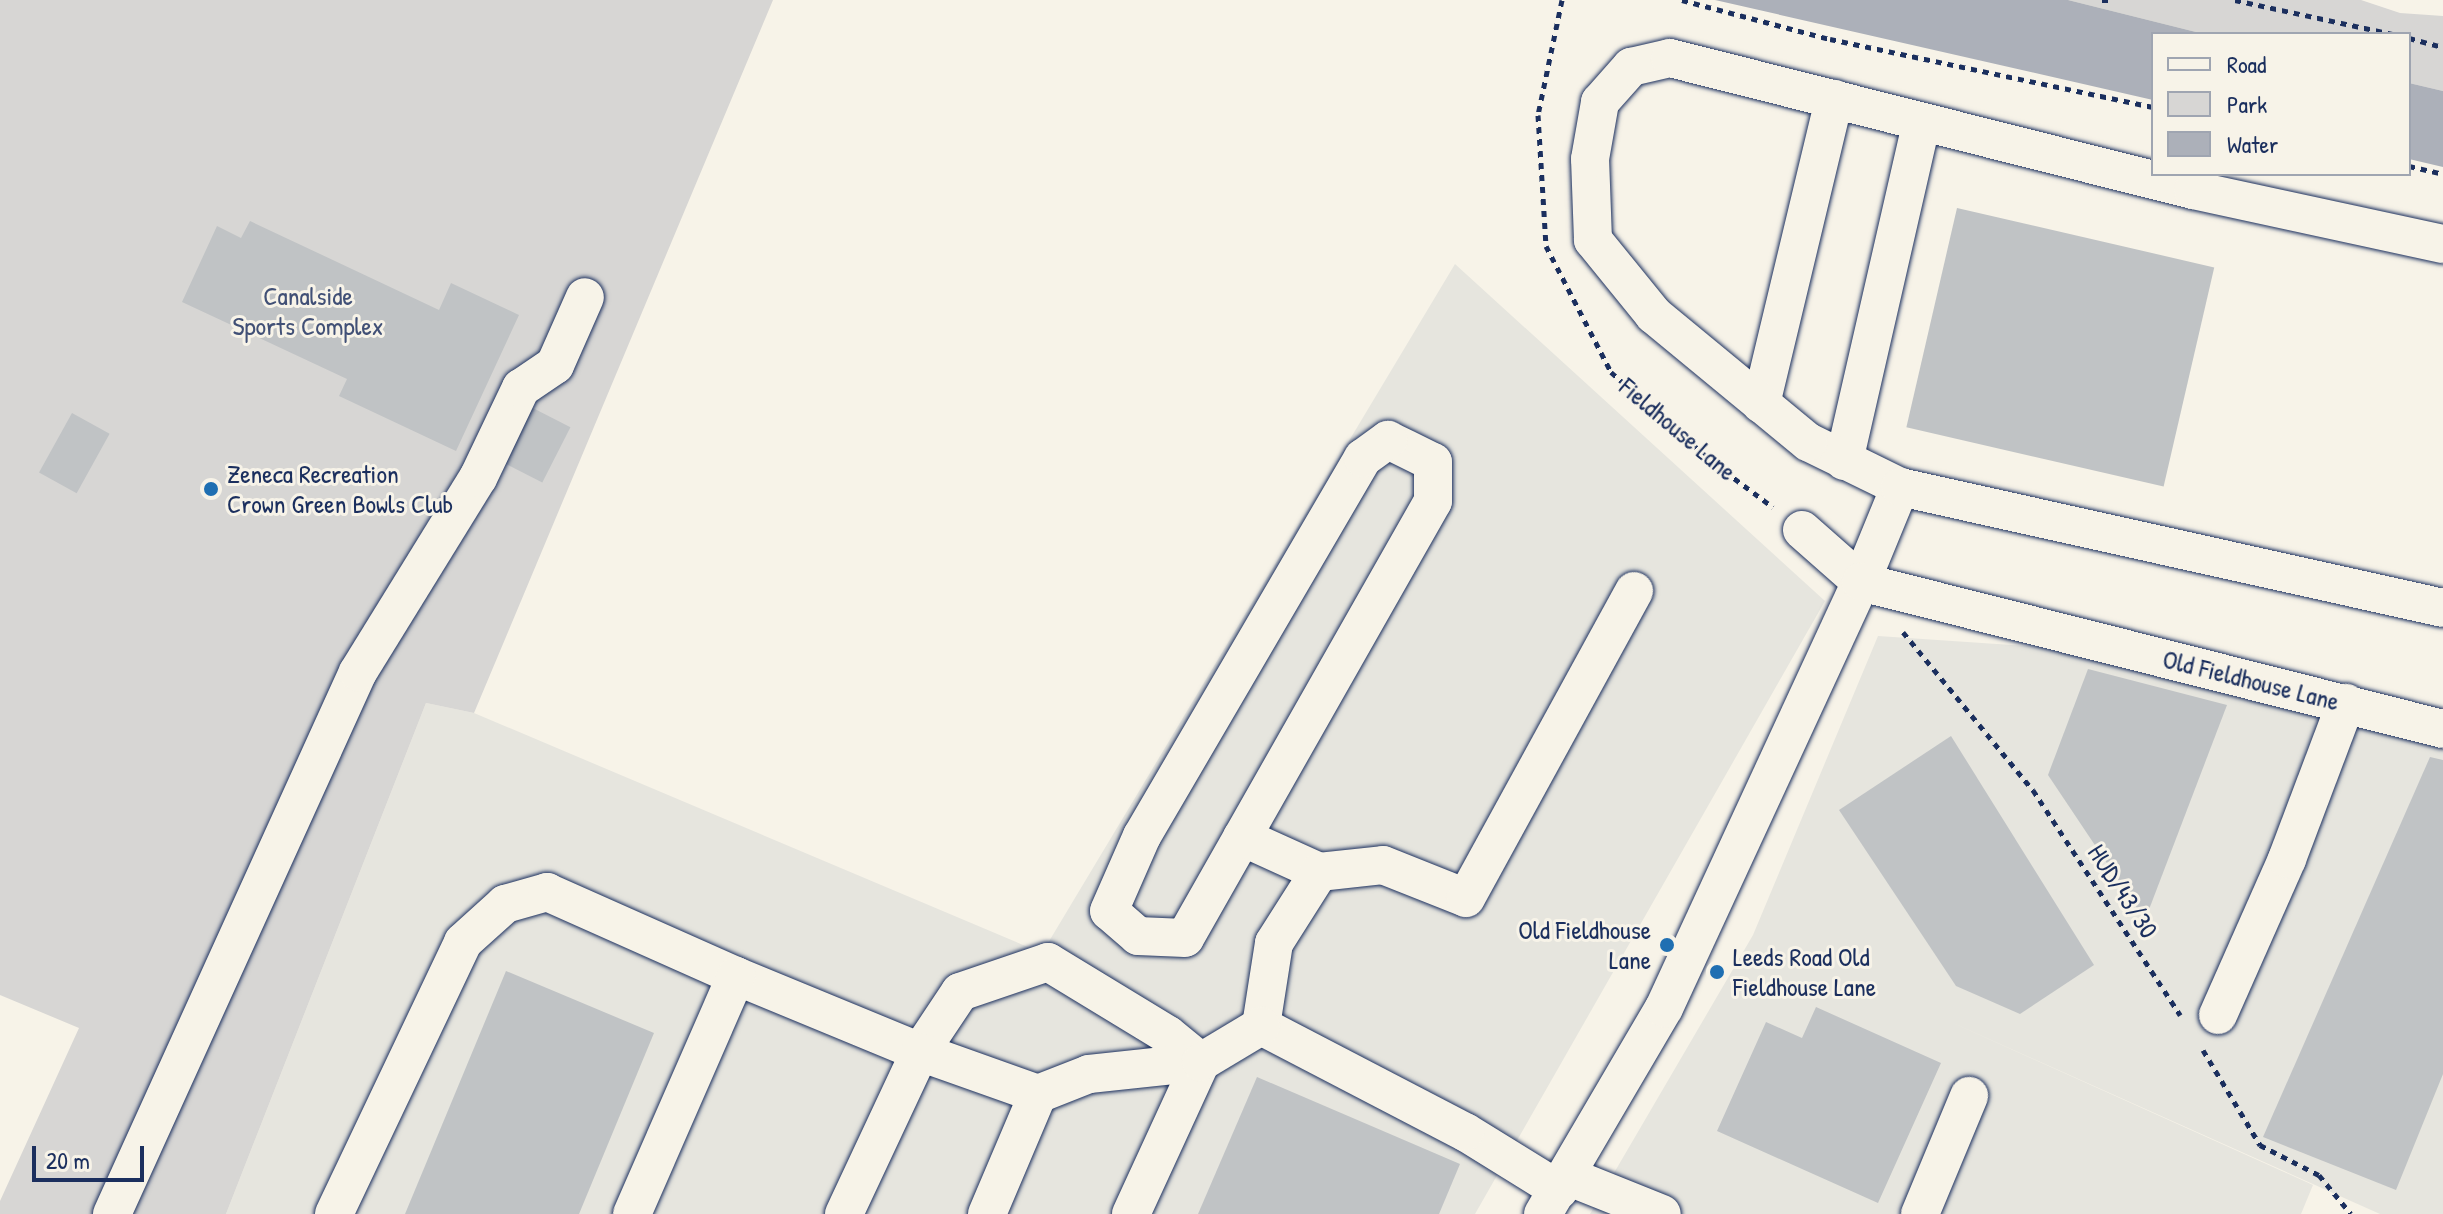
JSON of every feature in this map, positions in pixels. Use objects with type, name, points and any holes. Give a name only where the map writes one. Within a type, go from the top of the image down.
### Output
[{"type":"street","points":[[2443,244],[1921,124],[1670,58],[1631,67],[1600,102],[1589,173],[1593,240],[1654,315],[1808,442],[1844,461],[1900,487],[2443,608]]},
{"type":"street","points":[[1761,404],[1834,99]]},
{"type":"street","points":[[1844,461],[1921,124]]},
{"type":"street","points":[[112,1214],[358,672],[478,478],[521,388],[555,365],[585,297]]},
{"type":"street","points":[[1388,440],[1433,462],[1433,501],[1242,837],[1185,938],[1138,936],[1109,911],[1142,836],[1363,458],[1388,440]]},
{"type":"street","points":[[1556,1193],[1664,1008],[1861,582],[1900,487]]},
{"type":"street","points":[[1802,530],[1861,582]]},
{"type":"street","name":"Old Fieldhouse Lane","points":[[1861,582],[2443,729]]},
{"type":"street","points":[[1242,837],[1319,872],[1383,865],[1466,898],[1634,591]]},
{"type":"street","points":[[2200,1026],[2287,859],[2346,703]]},
{"type":"street","points":[[1261,1026],[1274,943],[1319,872]]},
{"type":"street","points":[[334,1214],[463,942],[505,904],[547,892],[736,976],[920,1052],[1038,1094],[1089,1074],[1201,1062],[1261,1026]]},
{"type":"street","points":[[844,1214],[920,1052],[960,992],[1048,962],[1156,1028],[1201,1062]]},
{"type":"street","points":[[632,1214],[736,976]]},
{"type":"street","points":[[1261,1026],[1465,1132],[1556,1193],[1662,1214]]},
{"type":"street","points":[[1131,1214],[1201,1062]]},
{"type":"street","points":[[987,1214],[1038,1094]]},
{"type":"street","points":[[1920,1214],[1969,1096]]},
{"type":"path","name":"Fieldhouse Lane","points":[[1562,0],[1538,115],[1546,246],[1611,372],[1715,464],[1802,530]]},
{"type":"path","points":[[1682,0],[1830,39],[2151,107]]},
{"type":"path","points":[[2102,0],[2114,0]]},
{"type":"path","points":[[2235,0],[2383,32]]},
{"type":"path","points":[[2411,39],[2443,47]]},
{"type":"path","points":[[2411,166],[2443,174]]},
{"type":"path","name":"HUD/43/30","points":[[1861,582],[2033,790],[2200,1026],[2260,1145],[2319,1175],[2351,1214]]},
{"type":"shaded area","points":[[1455,264],[1825,601],[1475,1214],[226,1214],[426,703],[474,713],[1042,953]]},
{"type":"shaded area","points":[[1878,636],[2129,653],[2443,741],[2443,1214],[2380,1214],[1942,1018],[2313,1185],[2301,1214],[1590,1214],[1753,935]]},
{"type":"green space","name":"Canalside Sports Complex","points":[[0,0],[773,0],[474,713],[426,703],[226,1214],[0,1214],[0,1201],[79,1028],[0,995]]},
{"type":"green space","points":[[2068,0],[2361,0],[2400,13],[2443,16],[2443,91],[2411,83],[2411,32],[2196,32]]},
{"type":"water","points":[[1715,0],[2068,0],[2196,32],[2151,32],[2151,100]]},
{"type":"water","points":[[2411,83],[2443,91],[2443,167],[2411,159]]},
{"type":"building","points":[[1957,208],[2214,267],[2164,487],[1906,427]]},
{"type":"building","points":[[250,221],[439,310],[451,283],[519,315],[456,451],[339,396],[347,379],[182,302],[217,226],[241,238]]},
{"type":"building","points":[[525,404],[570,427],[542,482],[497,459]]},
{"type":"building","points":[[72,413],[110,434],[77,493],[39,472]]},
{"type":"building","points":[[2088,669],[2227,705],[2145,920],[2048,775]]},
{"type":"building","points":[[1951,736],[2094,965],[2020,1014],[1956,986],[1839,810]]},
{"type":"building","points":[[2430,757],[2443,760],[2443,1074],[2396,1190],[2263,1137]]},
{"type":"building","points":[[506,971],[654,1033],[579,1214],[405,1214]]},
{"type":"building","points":[[1816,1007],[1941,1063],[1878,1203],[1717,1131],[1766,1022],[1802,1038]]},
{"type":"building","points":[[1257,1077],[1460,1164],[1439,1214],[1198,1214]]},
{"type":"place","name":"Zeneca Recreation Crown Green Bowls Club","points":[[211,489]]},
{"type":"place","name":"Old Fieldhouse Lane","points":[[1667,945]]},
{"type":"place","name":"Leeds Road Old Fieldhouse Lane","points":[[1717,972]]}]
